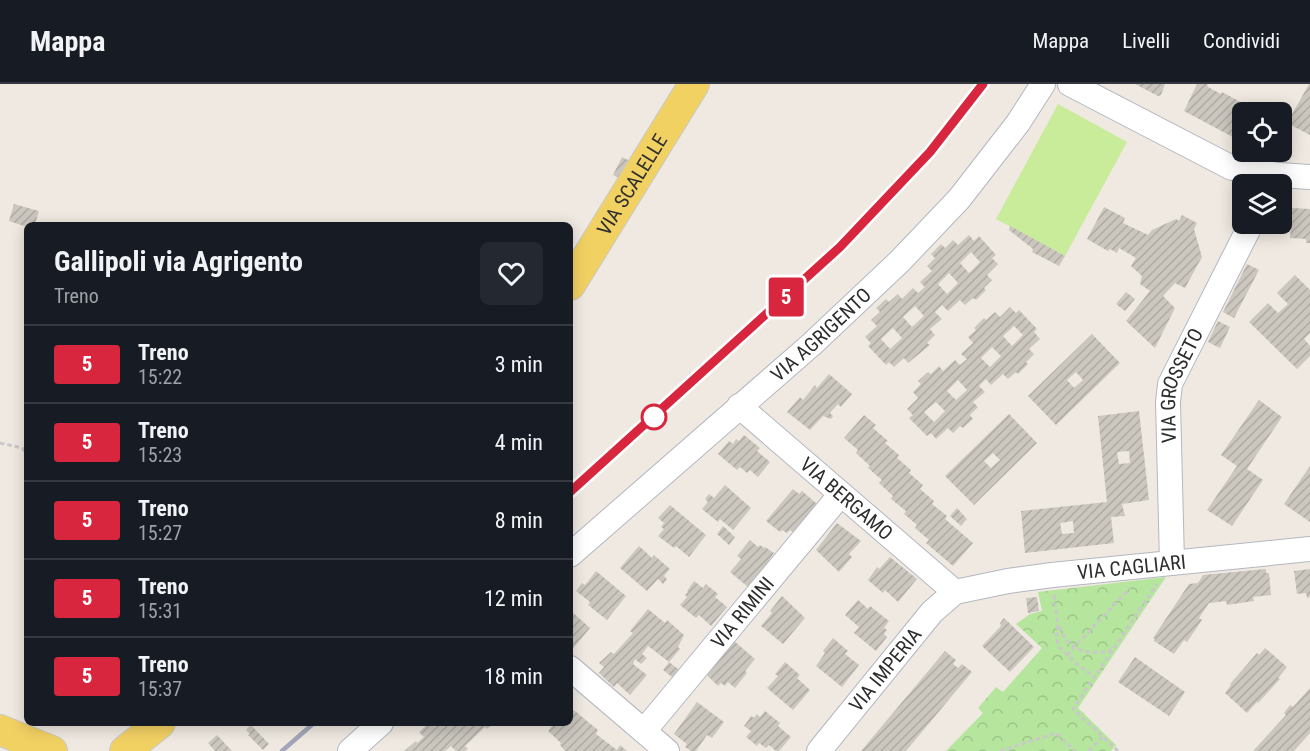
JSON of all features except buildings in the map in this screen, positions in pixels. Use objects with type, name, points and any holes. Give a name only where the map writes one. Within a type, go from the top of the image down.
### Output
[{"type":"main road","name":"VIA SCALELLE","points":[[573,280],[693,84]]},
{"type":"main road","points":[[125,751],[156,726]]},
{"type":"main road","points":[[0,730],[52,751]]},
{"type":"street","name":"VIA AGRIGENTO","points":[[573,552],[812,344],[929,231],[959,199],[990,160],[1043,84]]},
{"type":"street","points":[[1070,84],[1232,175]]},
{"type":"street","points":[[1292,179],[1310,177]]},
{"type":"street","name":"VIA GROSSETO","points":[[1172,563],[1168,402],[1170,384],[1244,234]]},
{"type":"street","name":"VIA BERGAMO","points":[[739,406],[955,592]]},
{"type":"street","name":"VIA RIMINI","points":[[644,731],[841,494]]},
{"type":"street","name":"VIA CAGLIARI","points":[[955,592],[1052,575],[1310,549]]},
{"type":"street","name":"VIA IMPERIA","points":[[819,751],[932,612],[955,592]]},
{"type":"street","points":[[573,671],[667,751]]},
{"type":"street","points":[[350,751],[378,726]]},
{"type":"path","points":[[0,443],[24,450]]},
{"type":"path","points":[[1118,751],[1073,709],[1172,563]]},
{"type":"path","points":[[1067,654],[1140,579],[1138,566]]},
{"type":"path","points":[[1052,575],[1058,626],[1056,637],[1060,648],[1095,677]]},
{"type":"path","points":[[1058,626],[1074,647],[1094,653],[1113,650]]},
{"type":"path","points":[[1000,751],[1056,734],[1075,751]]},
{"type":"path","points":[[1089,751],[1102,737]]},
{"type":"green space","points":[[1058,104],[1127,142],[1065,256],[996,219]]},
{"type":"green space","points":[[1166,577],[1078,708],[1116,745],[1111,751],[946,751],[983,713],[978,708],[996,687],[1003,692],[1042,648],[1016,624],[1030,614],[1042,611],[1038,592]]},
{"type":"railway","points":[[573,489],[840,247],[930,152],[983,84]]},
{"type":"railway","points":[[282,751],[311,726]]},
{"type":"train","name":"5","points":[[573,489],[840,247],[930,152],[983,84]]}]
